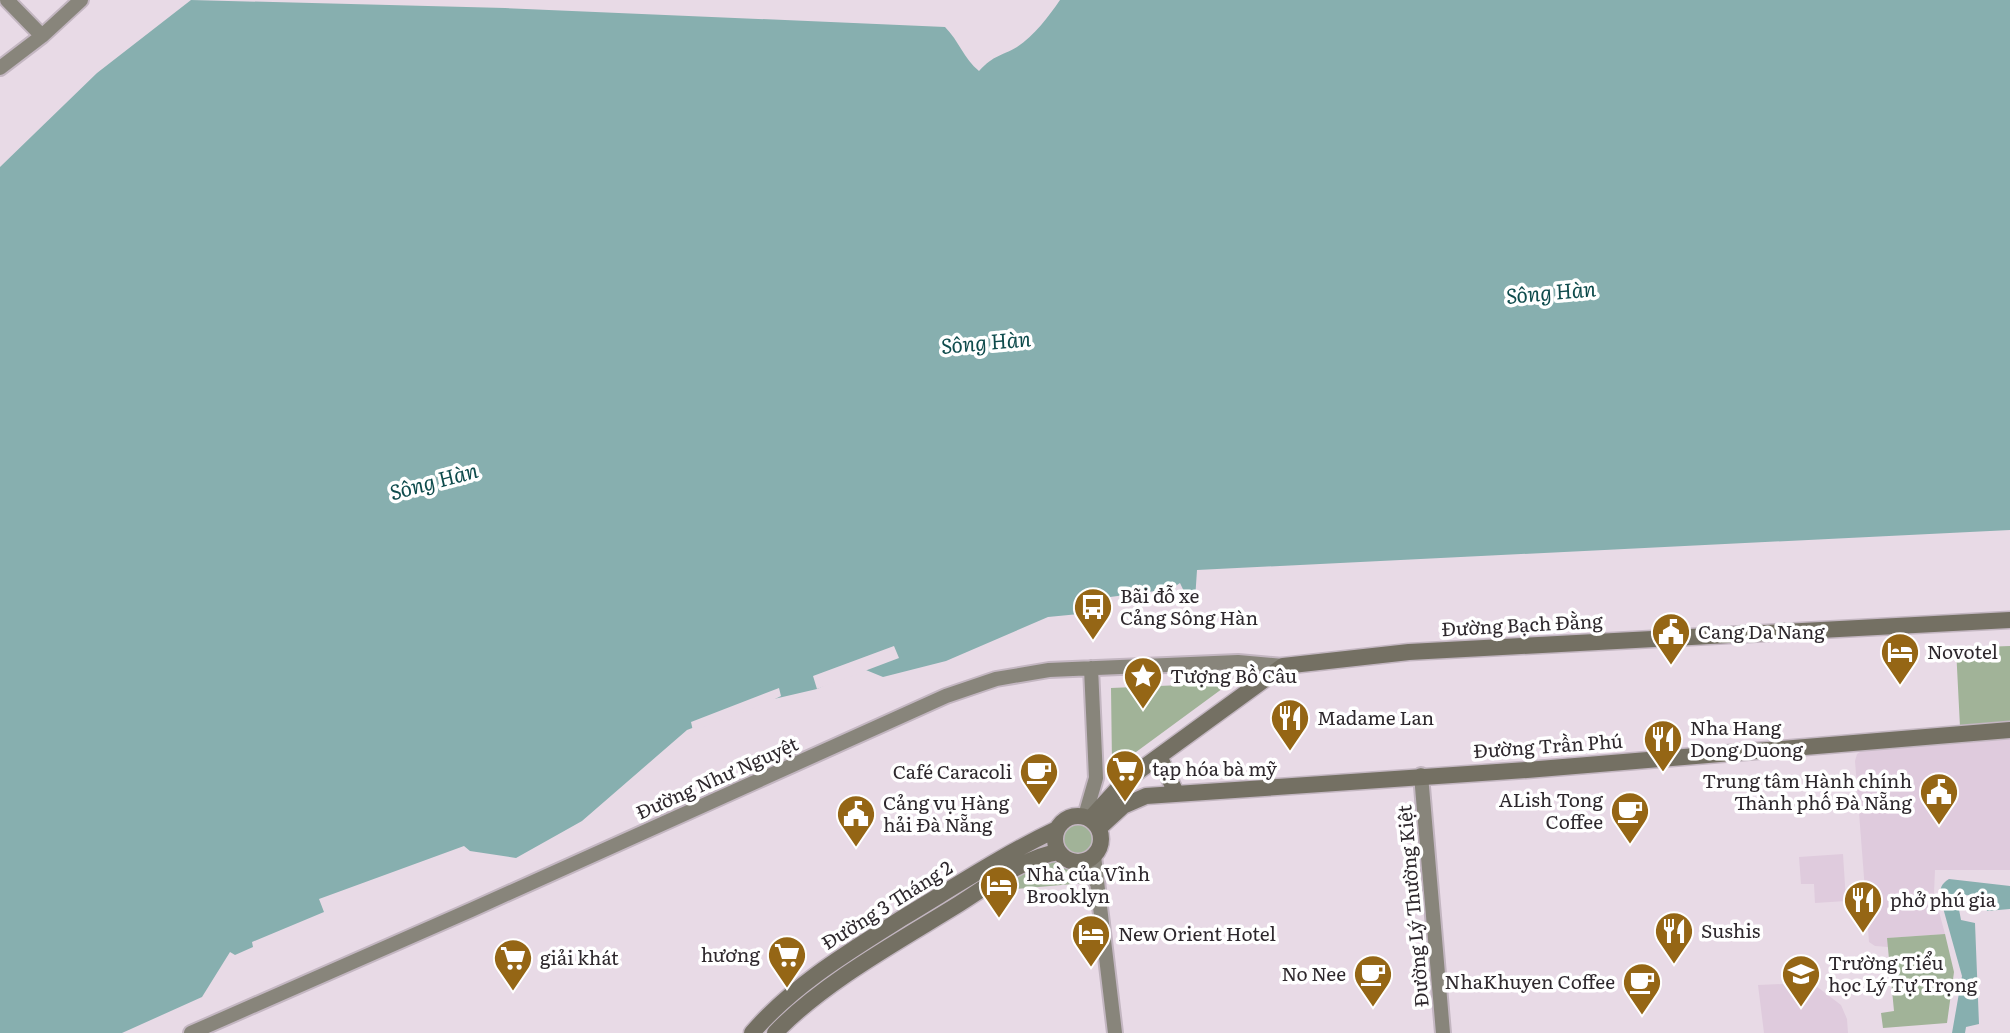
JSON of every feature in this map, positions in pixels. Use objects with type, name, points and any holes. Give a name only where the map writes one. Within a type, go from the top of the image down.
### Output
[{"type":"main road","name":"Đường Bạch Đằng","points":[[1283,666],[1409,652],[2010,620]]},
{"type":"main road","points":[[1091,821],[1117,788],[1283,666]]},
{"type":"main road","name":"Đường Trần Phú","points":[[1091,821],[1146,796],[1176,793],[1541,769],[2010,730]]},
{"type":"main road","points":[[1160,758],[1176,793]]},
{"type":"main road","points":[[1078,816],[1091,821],[1101,843],[1087,859],[1072,862],[1059,852],[1055,841],[1057,830],[1066,819],[1078,816]]},
{"type":"main road","name":"Đường 3 Tháng 2","points":[[752,1033],[789,996],[836,961],[924,905],[1057,830]]},
{"type":"main road","name":"Đường 3 Tháng 2","points":[[775,1033],[813,999],[888,948],[999,879],[1044,855],[1059,852]]},
{"type":"street","points":[[7,0],[42,36]]},
{"type":"street","points":[[0,68],[42,36],[81,0]]},
{"type":"street","name":"Đường Như Nguyệt","points":[[191,1033],[946,696],[996,679],[1091,668],[1238,662],[1283,666]]},
{"type":"street","points":[[1091,668],[1096,778],[1091,821]]},
{"type":"street","name":"Đường Lý Thường Kiệt","points":[[1421,775],[1443,1033]]},
{"type":"street","points":[[1087,859],[1096,882],[1115,1033]]},
{"type":"shaded area","points":[[2010,646],[2010,724],[1960,727],[1956,648]]},
{"type":"shaded area","points":[[1230,683],[1117,766],[1112,764],[1111,688]]},
{"type":"shaded area","points":[[2010,739],[2010,870],[1935,870],[1934,893],[1945,934],[1888,938],[1888,947],[1875,946],[1869,942],[1855,761],[1857,754],[1861,751]]},
{"type":"shaded area","points":[[1080,823],[1092,828],[1097,840],[1092,852],[1080,857],[1068,852],[1063,840],[1068,828]]},
{"type":"shaded area","points":[[1843,854],[1846,901],[1815,903],[1814,884],[1801,884],[1799,857]]},
{"type":"shaded area","points":[[1044,855],[1080,862],[1096,882],[1015,889],[999,879]]},
{"type":"shaded area","points":[[1945,934],[1954,972],[1947,1023],[1883,1028],[1881,1013],[1894,1011],[1887,938]]},
{"type":"shaded area","name":"Trường Tiểu học Lý Tự Trọng","points":[[1807,983],[1816,986],[1841,1005],[1847,1019],[1848,1033],[1764,1033],[1758,985]]},
{"type":"water","name":"Sông Hàn","points":[[191,0],[505,8],[945,27],[979,71],[1029,37],[1060,0],[2010,0],[2010,530],[1197,570],[1195,600],[1190,604],[1180,583],[1171,589],[1110,597],[1079,614],[1048,617],[946,661],[883,677],[861,668],[817,689],[757,703],[687,730],[582,821],[516,858],[470,851],[464,846],[319,899],[324,912],[252,942],[253,947],[235,955],[230,952],[202,997],[122,1033],[0,1033],[0,167],[97,73]]},
{"type":"water","points":[[1949,879],[2010,886],[2010,909],[1987,911],[1984,897],[1956,894],[1961,920],[1975,923],[1979,1024],[1966,1027],[1965,1033],[1952,1033],[1962,976],[1940,897],[1942,886]]},
{"type":"pier","points":[[894,646],[899,658],[817,689],[813,676]]},
{"type":"pier","points":[[779,688],[781,696],[765,704],[693,731],[691,722]]},
{"type":"place","name":"Bãi đỗ xe Cảng Sông Hàn","points":[[1093,641]]},
{"type":"place","name":"Cang Da Nang","points":[[1671,666]]},
{"type":"place","name":"Novotel","points":[[1900,686]]},
{"type":"place","name":"Tượng Bồ Câu","points":[[1143,710]]},
{"type":"place","name":"Madame Lan","points":[[1290,752]]},
{"type":"place","name":"Nha Hang Dong Duong","points":[[1663,773]]},
{"type":"place","name":"tạp hóa bà mỹ","points":[[1125,803]]},
{"type":"place","name":"Café Caracoli","points":[[1039,806]]},
{"type":"place","name":"Trung tâm Hành chính Thành phố Đà Nẵng","points":[[1939,826]]},
{"type":"place","name":"ALish Tong Coffee","points":[[1630,845]]},
{"type":"place","name":"Cảng vụ Hàng hải Đà Nẵng","points":[[856,848]]},
{"type":"place","name":"Nhà của Vĩnh Brooklyn","points":[[999,919]]},
{"type":"place","name":"phở phú gia","points":[[1863,934]]},
{"type":"place","name":"Sushis","points":[[1674,965]]},
{"type":"place","name":"New Orient Hotel","points":[[1091,968]]},
{"type":"place","name":"hương","points":[[787,989]]},
{"type":"place","name":"giải khát","points":[[513,992]]},
{"type":"place","name":"No Nee","points":[[1373,1008]]},
{"type":"place","name":"Trường Tiểu học Lý Tự Trọng","points":[[1801,1008]]},
{"type":"place","name":"NhaKhuyen Coffee","points":[[1642,1016]]}]
